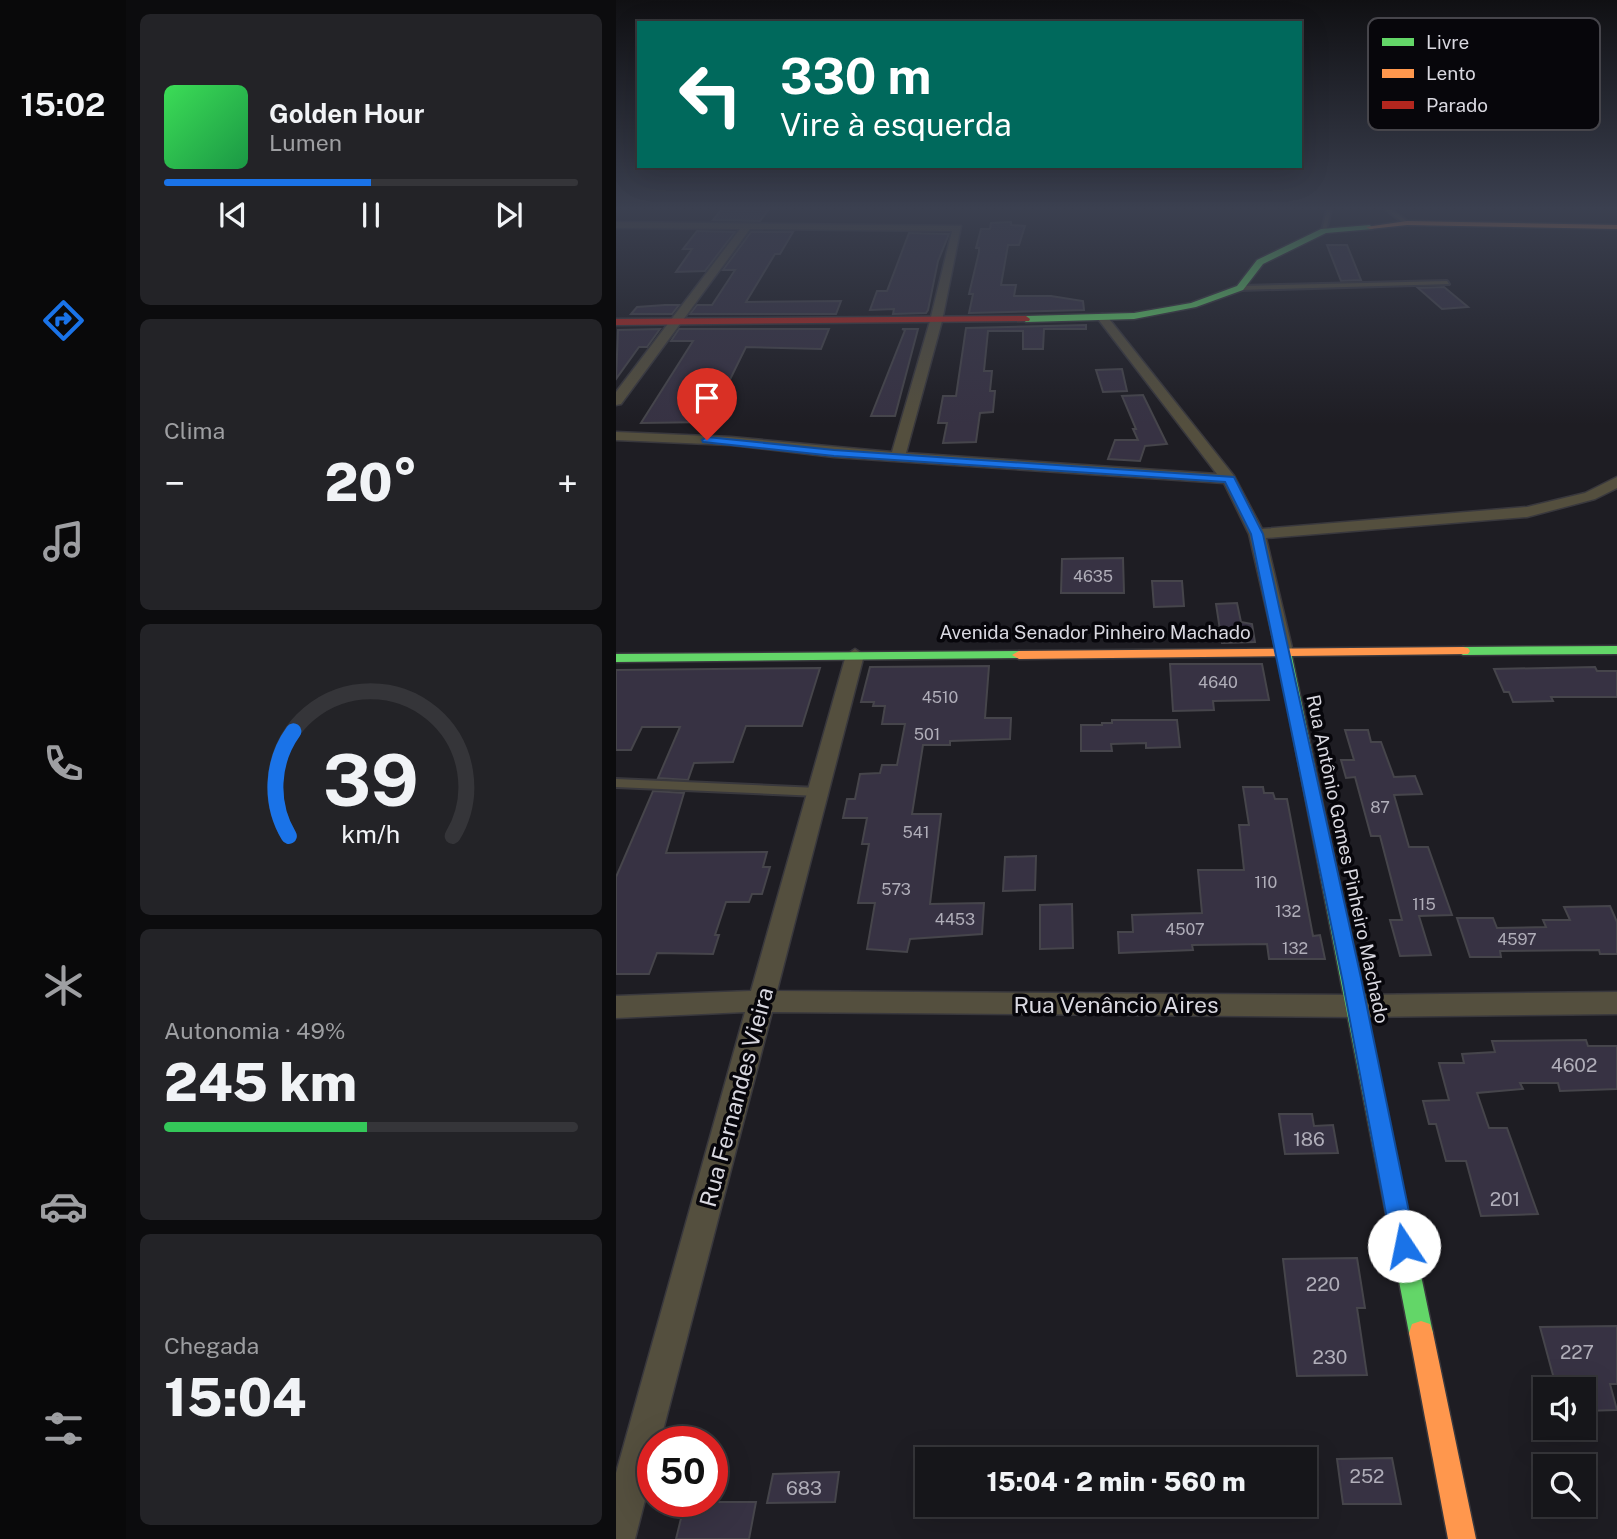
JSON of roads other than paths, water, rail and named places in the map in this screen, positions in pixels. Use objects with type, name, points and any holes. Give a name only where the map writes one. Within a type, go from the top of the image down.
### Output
[{"type":"street","points":[[618,396],[706,281]]},
{"type":"street","points":[[898,456],[946,281]]},
{"type":"street","points":[[616,322],[936,321],[1102,317],[1164,312],[1194,305],[1240,288],[1246,281]]},
{"type":"street","name":"Rua Antônio Gomes Pinheiro Machado","points":[[1102,317],[1230,479],[1257,534],[1357,1006],[1462,1539]]},
{"type":"street","points":[[616,436],[731,441],[834,453],[1230,479]]},
{"type":"street","points":[[1257,534],[1527,512],[1590,496],[1617,482]]},
{"type":"street","name":"Avenida Senador Pinheiro Machado","points":[[616,658],[1617,650]]},
{"type":"street","name":"Rua Fernandes Vieira","points":[[616,1539],[855,655]]},
{"type":"street","name":"Rua Venâncio Aires","points":[[616,1007],[761,1001],[1357,1006],[1617,1003]]},
{"type":"lane","points":[[1240,288],[1447,283]]},
{"type":"lane","points":[[616,783],[818,792]]}]
